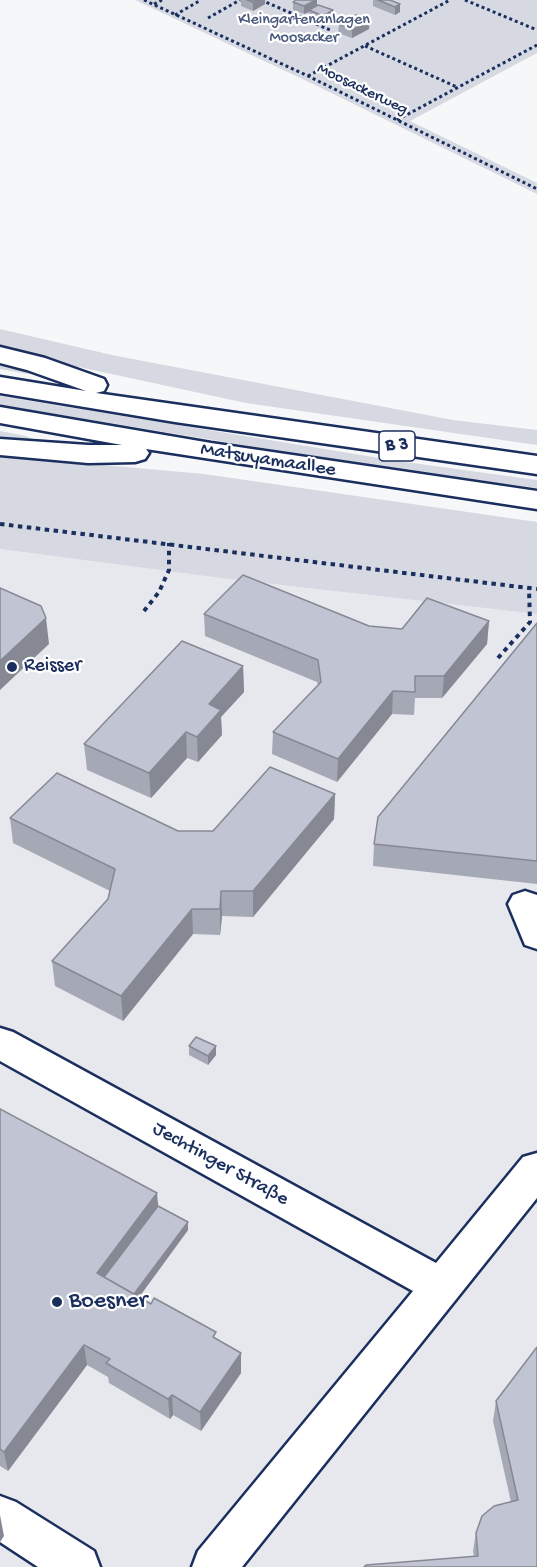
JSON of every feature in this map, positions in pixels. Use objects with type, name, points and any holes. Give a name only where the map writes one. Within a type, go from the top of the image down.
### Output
[{"type":"main road","points":[[0,355],[36,364],[175,414]]},
{"type":"main road","name":"Matsuyamaallee","points":[[0,385],[175,414],[537,465]]},
{"type":"main road","name":"Matsuyamaallee","points":[[0,415],[211,452],[537,500]]},
{"type":"main road","points":[[0,447],[88,454],[211,452]]},
{"type":"main road","name":"Jechtinger Straße","points":[[0,1043],[440,1286]]},
{"type":"main road","points":[[214,1567],[537,1169]]},
{"type":"main road","points":[[0,1517],[78,1567]]},
{"type":"path","name":"Moosackerweg","points":[[144,0],[308,76],[537,189]]},
{"type":"path","points":[[154,5],[162,0]]},
{"type":"path","points":[[175,15],[201,0]]},
{"type":"path","points":[[208,18],[240,0]]},
{"type":"path","points":[[261,0],[330,30]]},
{"type":"path","points":[[308,76],[450,0]]},
{"type":"path","points":[[465,0],[537,30]]},
{"type":"path","points":[[396,120],[537,45]]},
{"type":"path","points":[[365,46],[458,87]]},
{"type":"path","points":[[0,524],[537,589]]},
{"type":"path","points":[[144,611],[159,592],[169,570],[169,543]]},
{"type":"path","points":[[498,658],[531,622],[529,588]]},
{"type":"shaded area","points":[[0,549],[228,579],[537,614],[537,1567],[0,1567]]},
{"type":"green space","name":"Kleingartenanlagen Moosacker","points":[[135,0],[537,0],[537,53],[410,121],[537,183],[537,194],[315,85]]},
{"type":"green space","points":[[0,329],[112,355],[453,420],[537,430],[537,445],[246,403],[79,367],[28,374],[0,369]]},
{"type":"green space","points":[[0,396],[398,461],[537,480],[537,488],[396,470],[0,405]]},
{"type":"green space","points":[[0,431],[26,436],[81,463],[204,474],[537,522],[537,614],[228,579],[0,549]]},
{"type":"building","points":[[316,0],[304,6],[293,2]]},
{"type":"building","points":[[378,0],[390,0],[400,4],[395,7]]},
{"type":"building","points":[[318,5],[333,10],[323,16],[309,10]]},
{"type":"building","points":[[356,15],[370,21],[352,30],[339,24]]},
{"type":"building","points":[[243,575],[369,626],[402,629],[427,598],[489,621],[444,676],[415,676],[415,692],[393,691],[338,759],[273,732],[321,682],[318,660],[204,614]]},
{"type":"building","points":[[0,588],[41,606],[46,618],[0,661]]},
{"type":"building","points":[[537,623],[537,861],[374,844],[378,817]]},
{"type":"building","points":[[182,641],[243,666],[209,704],[221,710],[197,737],[186,732],[149,773],[84,744]]},
{"type":"building","points":[[270,767],[335,794],[253,891],[221,891],[220,909],[192,909],[121,996],[52,961],[108,899],[115,869],[10,818],[57,773],[178,831],[213,831]]},
{"type":"building","points":[[196,1037],[216,1046],[208,1056],[189,1046]]},
{"type":"building","name":"Boesner","points":[[0,1109],[157,1193],[97,1273],[151,1304],[154,1298],[216,1332],[213,1337],[241,1353],[200,1412],[172,1395],[168,1399],[106,1363],[110,1359],[84,1345],[4,1452],[0,1449]]},
{"type":"building","points":[[158,1206],[188,1222],[134,1294],[104,1277]]},
{"type":"building","points":[[537,1347],[537,1567],[364,1567],[478,1556],[476,1533],[482,1516],[494,1506],[518,1500],[496,1401]]},
{"type":"place","name":"Reisser","points":[[12,667]]},
{"type":"place","name":"Boesner","points":[[57,1302]]}]
